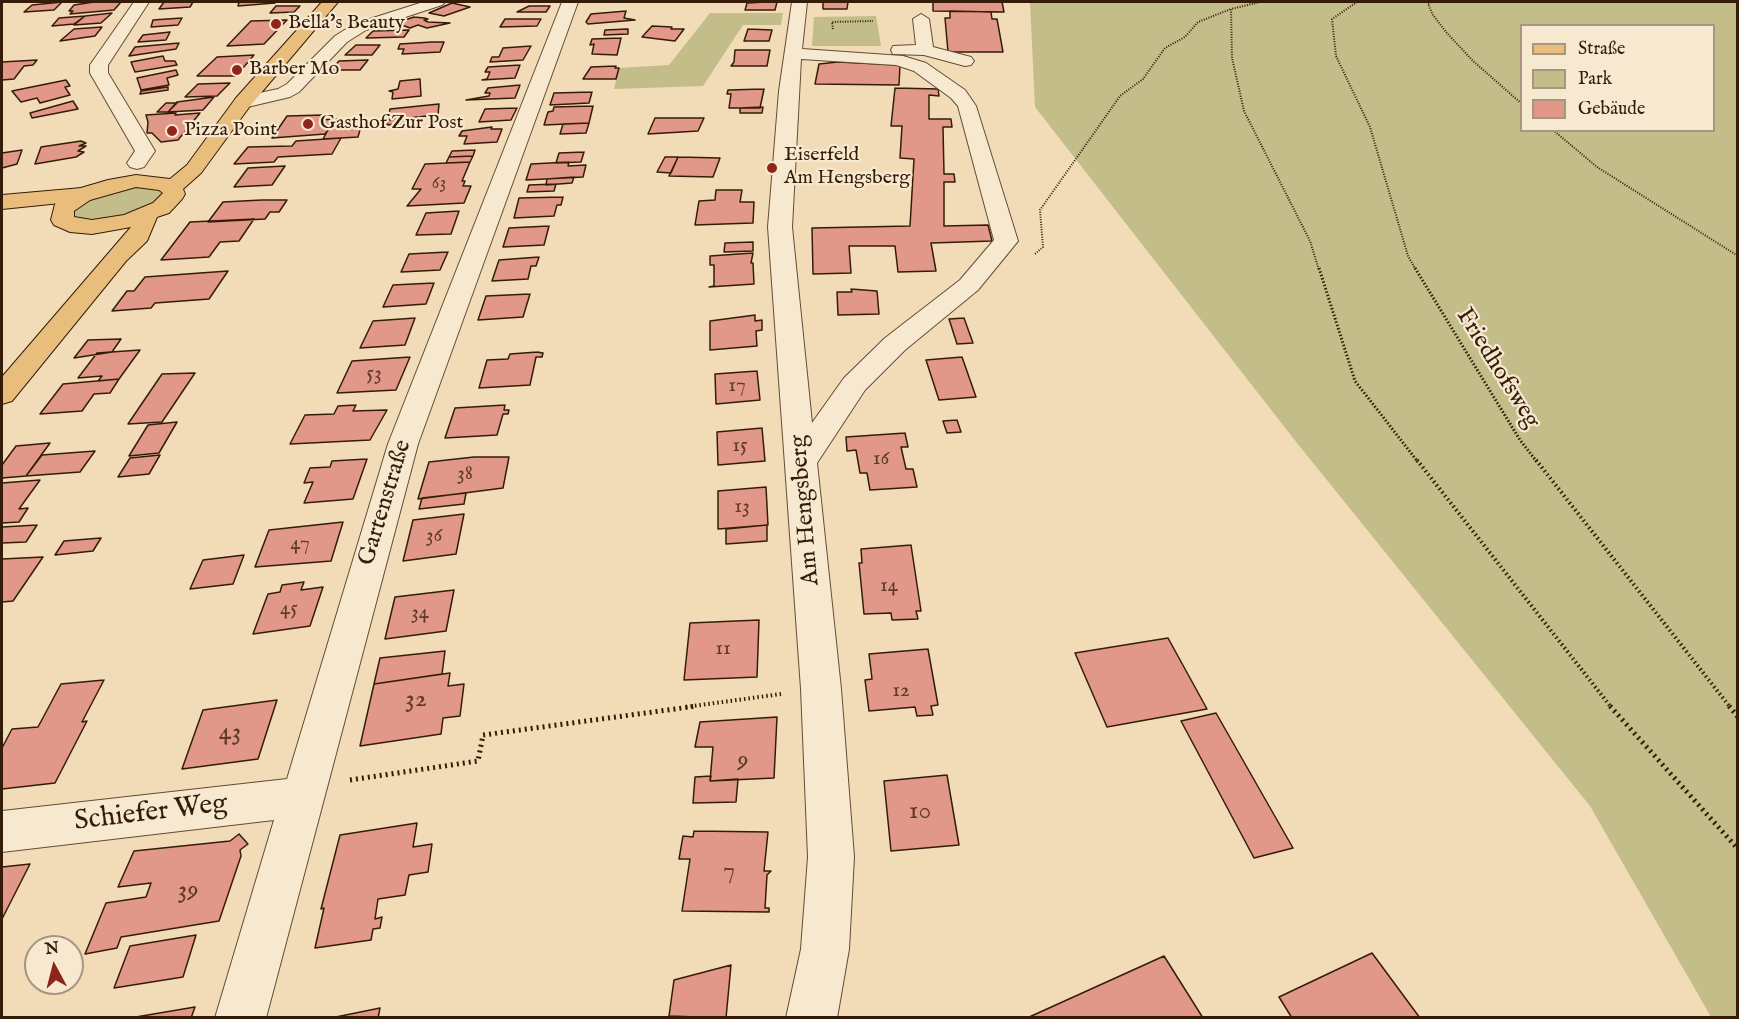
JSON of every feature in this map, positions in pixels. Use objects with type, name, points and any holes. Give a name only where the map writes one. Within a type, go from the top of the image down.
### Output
[{"type":"main road","points":[[172,188],[194,169],[243,102],[330,2]]},
{"type":"main road","points":[[2,202],[82,195],[137,172],[193,155],[215,138]]},
{"type":"main road","points":[[137,172],[152,181],[172,188]]},
{"type":"main road","points":[[63,209],[62,220],[68,224],[92,227],[120,224],[147,215],[170,201],[174,194],[172,188]]},
{"type":"main road","points":[[2,210],[63,209],[82,195]]},
{"type":"main road","points":[[2,394],[117,256],[139,236],[147,215]]},
{"type":"main road","points":[[92,227],[109,241],[117,256]]},
{"type":"street","points":[[137,172],[145,151],[99,73],[99,65],[141,2]]},
{"type":"street","points":[[243,102],[293,88],[341,39],[360,27],[437,2]]},
{"type":"street","name":"Gartenstraße","points":[[240,1017],[403,444],[570,2]]},
{"type":"street","name":"Am Hengsberg","points":[[799,2],[804,53],[780,227],[821,689],[831,857],[825,950],[811,1017]]},
{"type":"street","points":[[921,19],[925,50]]},
{"type":"street","points":[[804,53],[925,50],[964,61]]},
{"type":"street","points":[[802,461],[854,384],[895,344],[969,285],[1006,241],[967,106],[957,94],[920,68],[910,64],[804,53]]},
{"type":"street","name":"Schiefer Weg","points":[[2,831],[301,797]]},
{"type":"path","points":[[1027,260],[1043,247],[1040,210],[1120,96],[1143,79],[1165,48],[1185,37],[1198,22],[1232,9],[1256,5],[1260,2]]},
{"type":"path","name":"Friedhofsweg","points":[[1357,2],[1332,19],[1336,56],[1351,92],[1370,127],[1408,256],[1520,440],[1737,717]]},
{"type":"path","points":[[1431,2],[1428,4],[1433,15],[1446,32],[1473,61],[1520,103]]},
{"type":"path","points":[[1232,9],[1232,58],[1244,111],[1310,241],[1355,381],[1588,682],[1737,849]]},
{"type":"path","points":[[832,22],[873,21]]},
{"type":"path","points":[[1555,132],[1597,167],[1737,256]]},
{"type":"path","points":[[301,797],[346,781],[478,761],[483,735],[821,689]]},
{"type":"green space","points":[[1030,2],[1737,2],[1737,1017],[1711,1017],[1590,806],[1297,443],[1035,107]]},
{"type":"green space","points":[[710,13],[783,13],[781,25],[743,25],[703,86],[614,89],[619,68],[669,65]]},
{"type":"green space","points":[[876,16],[881,46],[812,46],[814,17]]},
{"type":"green space","points":[[164,184],[161,208],[78,227],[63,209],[94,190]]},
{"type":"building","points":[[62,2],[54,10],[24,12],[32,5]]},
{"type":"building","points":[[121,2],[114,10],[70,14],[73,11],[69,11],[74,5]]},
{"type":"building","points":[[164,2],[193,2],[190,7],[159,9]]},
{"type":"building","points":[[239,2],[275,2],[275,3],[238,6]]},
{"type":"building","points":[[777,2],[775,10],[745,10],[747,3]]},
{"type":"building","points":[[823,2],[848,2],[847,9],[823,9]]},
{"type":"building","points":[[933,2],[1002,2],[1004,12],[933,11]]},
{"type":"building","points":[[452,3],[470,7],[444,16],[429,13]]},
{"type":"building","points":[[276,6],[300,6],[294,12],[270,13]]},
{"type":"building","points":[[529,6],[550,6],[546,12],[517,12]]},
{"type":"building","points":[[626,11],[624,18],[635,20],[588,24],[586,22],[591,14]]},
{"type":"building","points":[[950,11],[991,12],[992,19],[997,19],[1003,52],[948,52],[945,18],[950,18]]},
{"type":"building","points":[[112,13],[101,23],[74,25],[85,16]]},
{"type":"building","points":[[85,16],[74,24],[52,26],[59,18]]},
{"type":"building","points":[[414,17],[428,19],[424,20],[428,22],[450,23],[427,28],[418,25],[410,28],[396,23]]},
{"type":"building","points":[[182,18],[178,25],[151,27],[153,20]]},
{"type":"building","points":[[505,19],[541,19],[537,26],[500,27]]},
{"type":"building","points":[[287,20],[264,44],[227,46],[251,21]]},
{"type":"building","points":[[652,26],[684,29],[675,41],[642,37]]},
{"type":"building","points":[[102,27],[95,36],[60,41],[74,29]]},
{"type":"building","points":[[628,29],[628,34],[604,35],[605,30]]},
{"type":"building","points":[[748,29],[772,30],[769,41],[744,41]]},
{"type":"building","points":[[409,30],[404,37],[366,38],[373,31]]},
{"type":"building","points":[[170,32],[166,40],[138,42],[143,35]]},
{"type":"building","points":[[621,38],[617,55],[592,54],[594,44],[590,45],[592,39]]},
{"type":"building","points":[[444,42],[440,52],[402,54],[404,49],[398,49],[400,44]]},
{"type":"building","points":[[179,43],[176,49],[129,56],[135,47]]},
{"type":"building","points":[[356,45],[380,45],[372,55],[345,55]]},
{"type":"building","points":[[531,46],[523,60],[490,62],[492,57],[499,57],[503,48]]},
{"type":"building","points":[[735,50],[770,50],[767,66],[731,66],[734,62]]},
{"type":"building","points":[[254,55],[236,76],[197,76],[217,57]]},
{"type":"building","points":[[163,56],[165,61],[175,61],[177,65],[135,72],[131,62]]},
{"type":"building","points":[[37,60],[33,65],[24,66],[14,79],[2,80],[2,62]]},
{"type":"building","points":[[368,60],[360,70],[331,70],[339,61]]},
{"type":"building","points":[[838,62],[900,65],[899,85],[815,84],[819,64]]},
{"type":"building","points":[[520,65],[515,78],[482,80],[487,79],[490,72],[485,72],[488,67]]},
{"type":"building","points":[[616,66],[615,68],[619,68],[616,79],[583,79],[591,67]]},
{"type":"building","points":[[176,70],[178,75],[167,78],[169,85],[141,90],[137,78]]},
{"type":"building","points":[[420,79],[421,96],[392,99],[393,92],[389,91],[398,89],[400,81]]},
{"type":"building","points":[[66,80],[70,86],[65,87],[70,95],[40,103],[37,98],[21,102],[12,91]]},
{"type":"building","points":[[230,83],[217,96],[185,97],[198,84]]},
{"type":"building","points":[[520,85],[515,98],[466,100],[489,96],[490,93],[485,93],[488,88]]},
{"type":"building","points":[[168,87],[168,90],[140,94],[141,91]]},
{"type":"building","points":[[895,88],[938,89],[939,96],[929,95],[929,119],[951,119],[952,127],[943,127],[944,174],[954,174],[955,182],[944,182],[944,226],[988,225],[992,241],[931,243],[936,271],[898,272],[895,246],[849,246],[851,273],[813,274],[812,228],[910,226],[914,159],[900,158],[902,126],[891,126]]},
{"type":"building","points":[[764,89],[760,108],[729,108],[731,94],[727,94],[728,90]]},
{"type":"building","points":[[592,92],[589,103],[550,105],[554,93]]},
{"type":"building","points":[[214,97],[203,110],[168,112],[177,102]]},
{"type":"building","points":[[73,101],[78,109],[32,118],[30,113]]},
{"type":"building","points":[[166,103],[177,103],[168,112],[157,112]]},
{"type":"building","points":[[439,104],[438,115],[388,120],[390,109]]},
{"type":"building","points":[[593,106],[589,123],[544,125],[548,112],[553,111],[554,107]]},
{"type":"building","points":[[763,107],[762,113],[740,113],[740,108]]},
{"type":"building","points":[[517,108],[511,120],[479,122],[485,109]]},
{"type":"building","points":[[176,113],[175,115],[200,113],[178,140],[161,142],[152,133],[147,133],[146,115]]},
{"type":"building","name":"Gasthof Zur Post","points":[[323,115],[319,120],[337,119],[325,134],[272,138],[287,116]]},
{"type":"building","points":[[409,118],[408,123],[387,125],[388,120]]},
{"type":"building","points":[[655,118],[704,118],[698,131],[648,134]]},
{"type":"building","points":[[589,123],[586,133],[560,134],[563,124]]},
{"type":"building","points":[[361,126],[358,137],[323,139],[329,128]]},
{"type":"building","points":[[492,127],[491,129],[502,129],[497,142],[464,144],[467,136],[459,136],[462,131]]},
{"type":"building","points":[[341,138],[332,154],[278,157],[274,162],[234,164],[248,147],[292,146],[296,141]]},
{"type":"building","points":[[81,141],[86,143],[79,146],[86,146],[78,151],[84,152],[76,157],[35,164],[41,147]]},
{"type":"building","points":[[22,150],[17,164],[2,168],[2,153]]},
{"type":"building","points":[[475,150],[473,156],[449,157],[452,151]]},
{"type":"building","points":[[584,152],[581,162],[556,163],[559,153]]},
{"type":"building","points":[[473,156],[470,162],[446,163],[449,157]]},
{"type":"building","points":[[665,157],[678,157],[671,173],[657,172]]},
{"type":"building","points":[[678,157],[720,158],[713,177],[669,176]]},
{"type":"building","points":[[470,162],[462,181],[465,181],[463,186],[471,186],[464,203],[407,206],[421,189],[412,189],[425,164]]},
{"type":"building","points":[[569,162],[568,166],[586,165],[583,177],[526,180],[531,164]]},
{"type":"building","points":[[285,166],[272,185],[234,187],[248,168]]},
{"type":"building","points":[[574,177],[572,183],[546,185],[547,179]]},
{"type":"building","points":[[556,184],[554,191],[527,192],[529,185]]},
{"type":"building","points":[[716,190],[742,190],[740,202],[754,202],[753,223],[695,225],[699,201],[715,200]]},
{"type":"building","points":[[563,197],[561,205],[557,205],[554,216],[514,218],[519,198]]},
{"type":"building","points":[[287,200],[279,212],[270,212],[265,219],[208,222],[223,202]]},
{"type":"building","points":[[459,211],[451,234],[416,235],[426,213]]},
{"type":"building","points":[[254,219],[239,241],[220,242],[209,257],[161,260],[190,222]]},
{"type":"building","points":[[549,226],[544,245],[503,247],[509,228]]},
{"type":"building","points":[[753,242],[753,251],[724,252],[725,243]]},
{"type":"building","points":[[448,252],[440,270],[401,272],[409,254]]},
{"type":"building","points":[[753,253],[751,263],[753,263],[754,284],[709,287],[714,286],[714,265],[710,265],[710,256]]},
{"type":"building","points":[[539,257],[536,266],[531,266],[528,279],[492,281],[499,260]]},
{"type":"building","points":[[228,271],[209,299],[155,303],[151,308],[112,311],[127,291],[134,291],[145,277]]},
{"type":"building","points":[[434,283],[426,304],[383,307],[393,285]]},
{"type":"building","points":[[851,289],[877,291],[879,314],[838,315],[837,292],[852,292]]},
{"type":"building","points":[[530,294],[523,317],[478,320],[486,296]]},
{"type":"building","points":[[755,315],[755,321],[762,320],[762,330],[756,331],[757,346],[710,350],[710,321]]},
{"type":"building","points":[[415,318],[405,345],[360,348],[373,321]]},
{"type":"building","points":[[964,318],[973,343],[957,344],[949,319]]},
{"type":"building","points":[[121,339],[112,352],[74,358],[88,340]]},
{"type":"building","points":[[140,350],[119,379],[98,381],[102,376],[78,378],[97,353]]},
{"type":"building","points":[[543,353],[542,357],[536,357],[530,385],[479,388],[487,360],[508,359],[510,354]]},
{"type":"building","points":[[410,357],[396,390],[337,393],[352,361]]},
{"type":"building","points":[[962,357],[976,397],[939,400],[926,360]]},
{"type":"building","points":[[757,371],[760,400],[716,404],[715,374]]},
{"type":"building","points":[[195,373],[162,422],[128,424],[162,374]]},
{"type":"building","points":[[119,379],[110,393],[94,394],[82,411],[40,414],[63,384]]},
{"type":"building","points":[[356,405],[353,411],[387,410],[370,440],[290,444],[305,415],[334,414],[338,406]]},
{"type":"building","points":[[505,405],[504,410],[509,410],[508,414],[503,414],[497,435],[445,438],[455,408]]},
{"type":"building","points":[[957,420],[961,432],[947,433],[943,421]]},
{"type":"building","points":[[177,422],[159,453],[129,456],[148,425]]},
{"type":"building","points":[[762,428],[765,461],[718,465],[717,432]]},
{"type":"building","points":[[905,433],[908,447],[901,447],[906,469],[913,469],[917,487],[870,490],[867,473],[860,473],[856,450],[847,451],[846,437]]},
{"type":"building","points":[[50,443],[26,476],[2,478],[2,465],[16,446]]},
{"type":"building","points":[[95,451],[80,472],[26,476],[42,455]]},
{"type":"building","points":[[160,455],[149,474],[118,477],[130,458]]},
{"type":"building","points":[[474,457],[509,457],[503,488],[418,499],[429,462]]},
{"type":"building","points":[[367,459],[353,499],[304,503],[313,482],[304,483],[310,468],[330,467],[332,461]]},
{"type":"building","points":[[40,480],[19,509],[28,508],[19,522],[2,523],[2,483]]},
{"type":"building","points":[[766,487],[768,525],[718,529],[718,491]]},
{"type":"building","points":[[466,493],[464,504],[419,509],[422,498]]},
{"type":"building","points":[[464,514],[456,554],[403,561],[413,520]]},
{"type":"building","points":[[343,522],[331,561],[255,567],[269,530]]},
{"type":"building","points":[[37,525],[26,542],[2,543],[2,527]]},
{"type":"building","points":[[767,525],[767,541],[726,544],[726,529]]},
{"type":"building","points":[[101,538],[93,551],[55,555],[64,541]]},
{"type":"building","points":[[911,545],[921,611],[916,611],[918,619],[892,620],[891,613],[864,614],[859,563],[862,563],[861,549]]},
{"type":"building","points":[[244,555],[233,584],[190,589],[203,560]]},
{"type":"building","points":[[43,557],[13,601],[2,602],[2,559]]},
{"type":"building","points":[[304,582],[301,590],[323,587],[310,626],[253,634],[268,594],[280,592],[282,585]]},
{"type":"building","points":[[454,590],[446,631],[385,639],[395,597]]},
{"type":"building","points":[[759,620],[757,677],[684,680],[690,623]]},
{"type":"building","points":[[1168,638],[1207,709],[1107,727],[1075,653]]},
{"type":"building","points":[[928,649],[938,705],[931,706],[933,715],[917,716],[915,707],[869,711],[865,680],[872,679],[869,654]]},
{"type":"building","points":[[445,651],[442,674],[374,684],[380,658]]},
{"type":"building","points":[[450,673],[448,686],[464,684],[460,716],[443,718],[441,734],[360,746],[374,684]]},
{"type":"building","points":[[104,680],[82,722],[87,721],[55,783],[2,789],[2,748],[12,729],[38,727],[61,684]]},
{"type":"building","points":[[277,700],[258,759],[182,769],[203,710]]},
{"type":"building","points":[[1216,713],[1293,848],[1254,858],[1181,721]]},
{"type":"building","points":[[777,717],[774,778],[710,781],[713,747],[695,747],[700,722]]},
{"type":"building","points":[[947,775],[959,845],[891,851],[884,781]]},
{"type":"building","points":[[711,776],[710,781],[738,779],[736,802],[693,803],[695,777]]},
{"type":"building","points":[[417,823],[413,847],[432,844],[428,872],[409,875],[405,895],[378,899],[375,919],[382,917],[380,928],[373,929],[371,940],[315,948],[324,908],[321,909],[340,835]]},
{"type":"building","points":[[694,831],[768,832],[764,871],[771,871],[767,875],[765,908],[769,908],[769,912],[682,911],[690,859],[679,859],[683,836],[693,837]]},
{"type":"building","points":[[239,834],[248,844],[240,850],[241,856],[219,921],[121,937],[117,948],[85,954],[106,903],[146,897],[151,883],[118,887],[134,851],[230,841]]},
{"type":"building","points":[[30,864],[2,919],[2,867]]},
{"type":"building","points":[[196,935],[183,977],[114,988],[130,946]]},
{"type":"building","points":[[1372,953],[1420,1018],[1292,1018],[1279,997]]},
{"type":"building","points":[[1164,956],[1203,1018],[1027,1018]]},
{"type":"building","points":[[731,965],[726,1018],[669,1016],[674,980]]},
{"type":"building","points":[[195,1007],[191,1018],[130,1018]]},
{"type":"building","points":[[380,1008],[378,1018],[331,1018]]},
{"type":"place","name":"Bella's Beauty","points":[[276,24]]},
{"type":"place","name":"Barber Mo","points":[[237,70]]},
{"type":"place","name":"Gasthof Zur Post","points":[[308,124]]},
{"type":"place","name":"Pizza Point","points":[[172,131]]},
{"type":"place","name":"Eiserfeld Am Hengsberg","points":[[772,168]]}]
